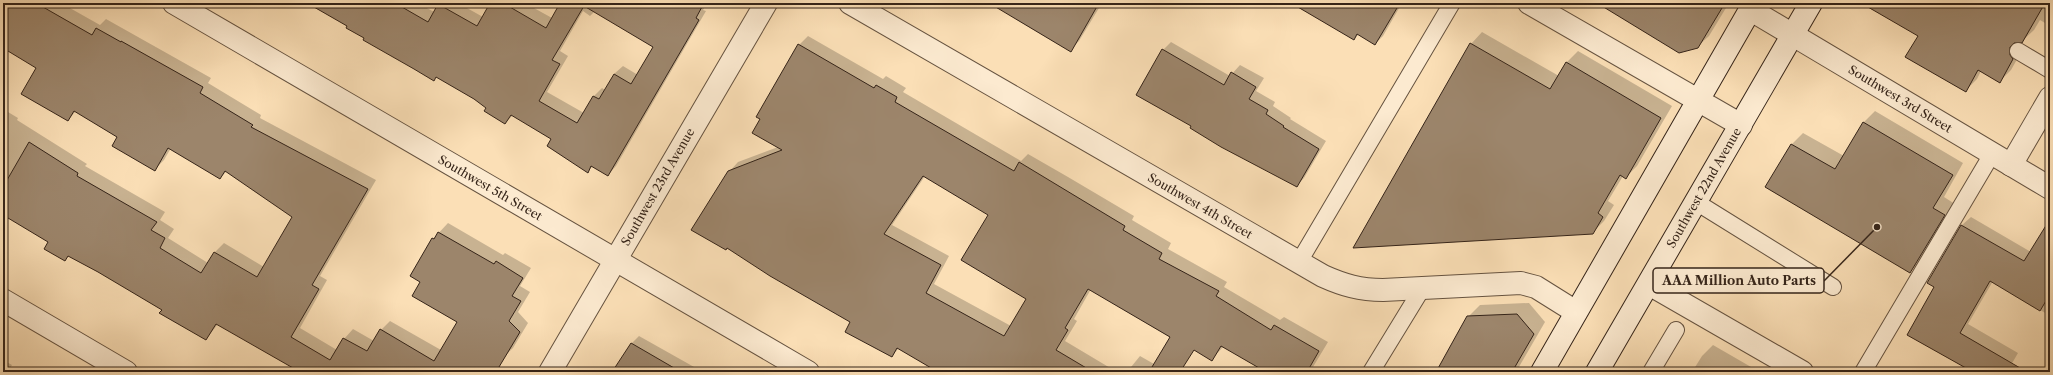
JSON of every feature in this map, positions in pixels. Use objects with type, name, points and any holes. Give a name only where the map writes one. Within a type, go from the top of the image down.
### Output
[{"type":"street","name":"Southwest 5th Street","points":[[174,3],[808,372]]},
{"type":"street","name":"Southwest 23rd Avenue","points":[[550,372],[766,3]]},
{"type":"street","name":"Southwest 4th Street","points":[[850,3],[1299,262],[1344,286],[1362,290],[1521,283],[1536,287],[1576,312]]},
{"type":"street","points":[[1529,3],[1740,125]]},
{"type":"street","name":"Southwest 22nd Avenue","points":[[1597,372],[1811,3]]},
{"type":"street","points":[[1542,372],[1752,6]]},
{"type":"street","name":"Southwest 3rd Street","points":[[1752,6],[1792,35],[2050,188]]},
{"type":"street","points":[[2011,165],[2050,98]]},
{"type":"street","points":[[1649,284],[1802,372]]},
{"type":"street","points":[[3,300],[126,372]]},
{"type":"lane","points":[[1299,262],[1452,3]]},
{"type":"lane","points":[[2018,51],[2050,70]]},
{"type":"lane","points":[[1863,372],[1992,154]]},
{"type":"lane","points":[[1696,202],[1833,288]]},
{"type":"lane","points":[[1371,372],[1423,287]]},
{"type":"lane","points":[[1651,372],[1676,330]]},
{"type":"building","points":[[3,3],[36,3],[92,35],[96,28],[203,87],[200,93],[253,125],[251,127],[368,189],[312,285],[319,289],[291,337],[330,360],[343,338],[367,351],[380,329],[434,361],[457,322],[412,296],[420,282],[410,276],[432,238],[434,239],[438,232],[494,264],[496,261],[523,278],[512,296],[521,301],[509,321],[520,332],[496,372],[300,372],[216,324],[206,340],[159,313],[162,310],[98,272],[68,256],[65,261],[44,249],[48,242],[3,215],[3,187],[29,142],[78,173],[77,176],[157,222],[151,230],[165,238],[160,248],[201,273],[214,252],[257,277],[292,217],[225,171],[220,179],[168,148],[155,171],[112,146],[117,137],[74,111],[68,121],[21,94],[36,68],[3,48]]},
{"type":"building","points":[[307,3],[395,3],[428,22],[438,4],[477,26],[490,3],[503,3],[546,28],[560,3],[704,3],[696,18],[699,20],[608,176],[591,166],[588,173],[547,146],[551,139],[511,115],[505,124],[484,111],[486,108],[474,99],[436,77],[434,81],[363,40],[364,38],[346,28],[347,26]],"holes":[[[584,6],[653,47],[631,84],[614,74],[599,99],[593,96],[577,123],[539,101],[560,64],[552,60]]]},
{"type":"building","points":[[989,3],[1099,3],[1071,52]]},
{"type":"building","points":[[1291,3],[1400,3],[1375,45],[1357,34],[1354,40]]},
{"type":"building","points":[[1597,3],[1725,3],[1698,48],[1679,53]]},
{"type":"building","points":[[1861,3],[2045,3],[2022,43],[2014,43],[2010,47],[2010,55],[2013,59],[2000,83],[1978,70],[1966,92],[1905,57],[1918,36]]},
{"type":"building","points":[[1470,43],[1550,89],[1566,62],[1661,118],[1626,179],[1620,175],[1598,213],[1603,217],[1593,234],[1353,248]]},
{"type":"building","points":[[798,44],[874,88],[876,85],[897,97],[895,102],[1014,171],[1019,162],[1125,226],[1123,230],[1162,253],[1159,259],[1219,291],[1216,296],[1271,330],[1274,325],[1319,351],[1307,372],[1266,372],[1221,346],[1212,361],[1194,350],[1180,372],[1149,372],[1170,337],[1088,289],[1065,328],[1068,330],[1056,350],[1093,372],[938,372],[897,348],[892,357],[845,332],[850,322],[770,276],[727,248],[726,250],[691,230],[728,171],[782,150],[752,133],[760,119],[756,117]],"holes":[[[923,176],[988,215],[961,260],[1026,299],[1004,336],[926,293],[941,265],[884,234]]]},
{"type":"building","points":[[1162,49],[1224,85],[1231,72],[1256,87],[1249,99],[1268,110],[1266,114],[1284,126],[1283,127],[1319,149],[1297,187],[1221,147],[1190,128],[1191,126],[1136,95]]},
{"type":"building","points":[[1863,122],[1953,175],[1933,208],[1945,215],[1910,273],[1765,187],[1791,144],[1835,169]]},
{"type":"building","points":[[2050,219],[2050,294],[2040,311],[1990,281],[1960,333],[2027,372],[1973,372],[1907,335],[1934,287],[1927,283],[1961,225],[2024,261]]},
{"type":"building","points":[[1517,314],[1534,334],[1512,372],[1436,372],[1467,316]]},
{"type":"building","points":[[631,343],[681,372],[612,372]]},
{"type":"place","name":"AAA Million Auto Parts","points":[[1877,227]]}]
